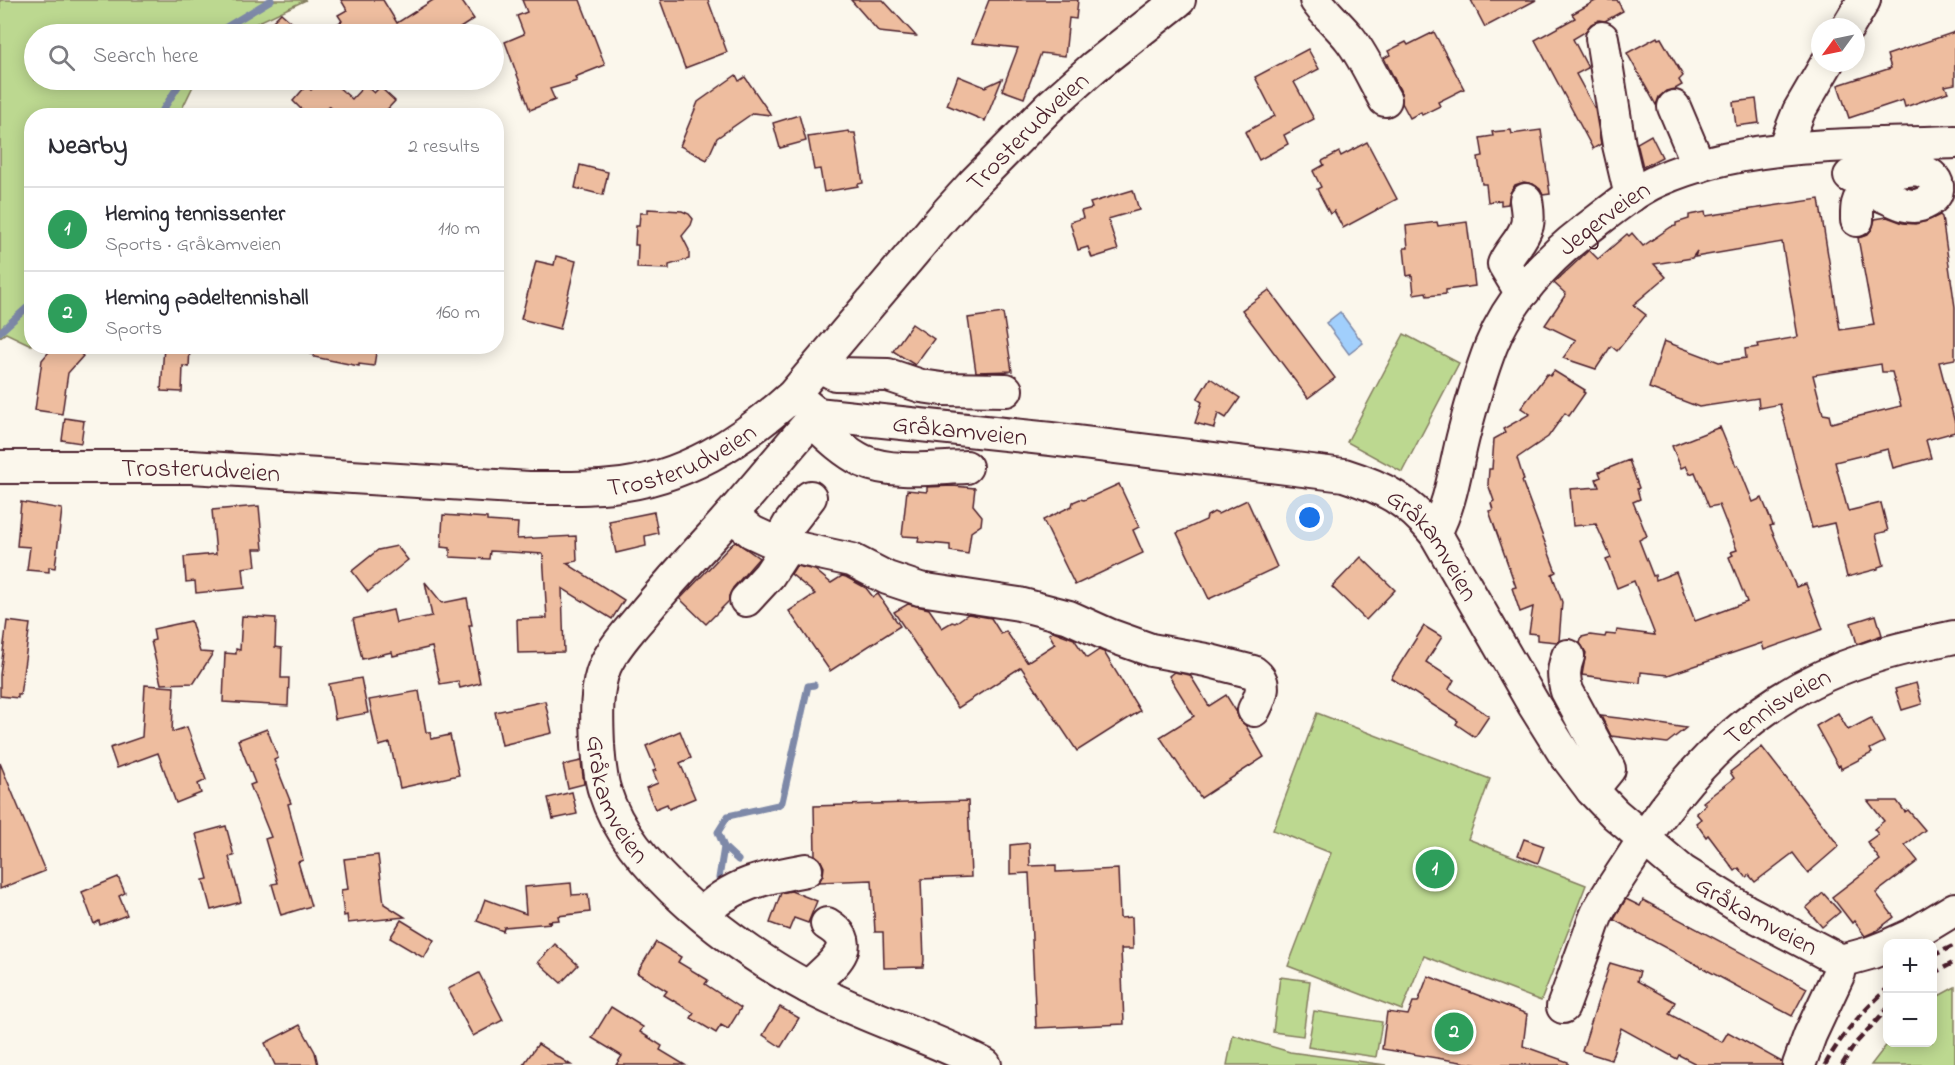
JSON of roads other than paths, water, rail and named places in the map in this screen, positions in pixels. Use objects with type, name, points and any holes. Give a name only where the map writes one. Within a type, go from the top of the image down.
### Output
[{"type":"street","name":"Trosterudveien","points":[[0,467],[191,467],[578,489],[642,481],[699,462],[731,445],[766,420],[807,410],[819,366],[944,216],[1049,107],[1094,67],[1179,0]]},
{"type":"street","points":[[1316,0],[1330,20],[1349,37],[1385,100]]},
{"type":"street","points":[[1853,18],[1864,0]]},
{"type":"street","points":[[1602,38],[1619,145],[1631,196]]},
{"type":"street","points":[[1784,148],[1799,111],[1822,72]]},
{"type":"street","points":[[1674,107],[1699,166]]},
{"type":"street","name":"Jegerveien","points":[[1435,533],[1450,500],[1464,432],[1491,345],[1507,315],[1524,291],[1568,243],[1631,196],[1657,180],[1728,158],[1784,148],[1869,165],[1955,142]]},
{"type":"street","points":[[1857,220],[1857,207],[1860,199],[1865,195],[1877,194],[1901,205],[1912,206],[1928,201],[1934,195],[1937,187],[1936,181],[1926,171],[1869,165]]},
{"type":"street","points":[[1524,291],[1516,284],[1504,264],[1527,226],[1526,200]]},
{"type":"street","points":[[819,366],[835,374],[888,375],[921,386],[942,389],[1006,390]]},
{"type":"street","points":[[807,410],[836,444],[848,453],[879,467],[966,467]]},
{"type":"street","name":"Gråkamveien","points":[[985,1065],[859,1012],[808,987],[741,945],[702,915],[650,866],[616,817],[605,791],[599,764],[598,702],[605,667],[613,653],[660,594],[731,515],[807,410],[1344,475],[1369,483],[1398,498],[1418,513],[1435,533],[1564,753],[1592,790],[1642,839],[1707,888],[1841,961],[1883,948]]},
{"type":"street","points":[[746,600],[769,575],[790,523],[810,497]]},
{"type":"street","points":[[731,515],[752,532],[783,545],[852,560],[887,578],[920,589],[1019,604],[1069,617],[1144,648],[1253,672],[1263,684],[1254,710]]},
{"type":"street","name":"Tennisveien","points":[[1563,1007],[1597,915],[1642,839],[1685,782],[1711,753],[1764,709],[1790,693],[1835,671],[1867,659],[1955,637]]},
{"type":"street","points":[[1568,656],[1564,667],[1567,692],[1609,769],[1592,790]]},
{"type":"street","points":[[702,915],[719,898],[751,882],[806,870]]},
{"type":"street","points":[[1903,939],[1955,909]]},
{"type":"street","points":[[808,987],[843,950],[844,941],[841,935],[827,924]]},
{"type":"street","points":[[1799,1065],[1839,972],[1841,961]]},
{"type":"water","points":[[1340,312],[1363,343],[1349,354],[1326,323]]},
{"type":"waterway","points":[[231,24],[271,0]]},
{"type":"waterway","points":[[164,108],[176,90]]},
{"type":"waterway","points":[[0,332],[24,310]]},
{"type":"waterway","points":[[719,878],[724,847],[718,832],[728,816],[778,805],[782,802],[808,686],[814,685]]},
{"type":"waterway","points":[[724,847],[738,860]]},
{"type":"railway","points":[[1937,954],[1955,945]]},
{"type":"railway","points":[[1937,971],[1955,962]]},
{"type":"railway","points":[[1825,1065],[1853,1024],[1883,993]]},
{"type":"railway","points":[[1842,1065],[1855,1044],[1883,1013]]},
{"type":"place","name":"Heming tennissenter","points":[[1435,869]]},
{"type":"place","name":"Heming padeltennishall","points":[[1454,1032]]}]
